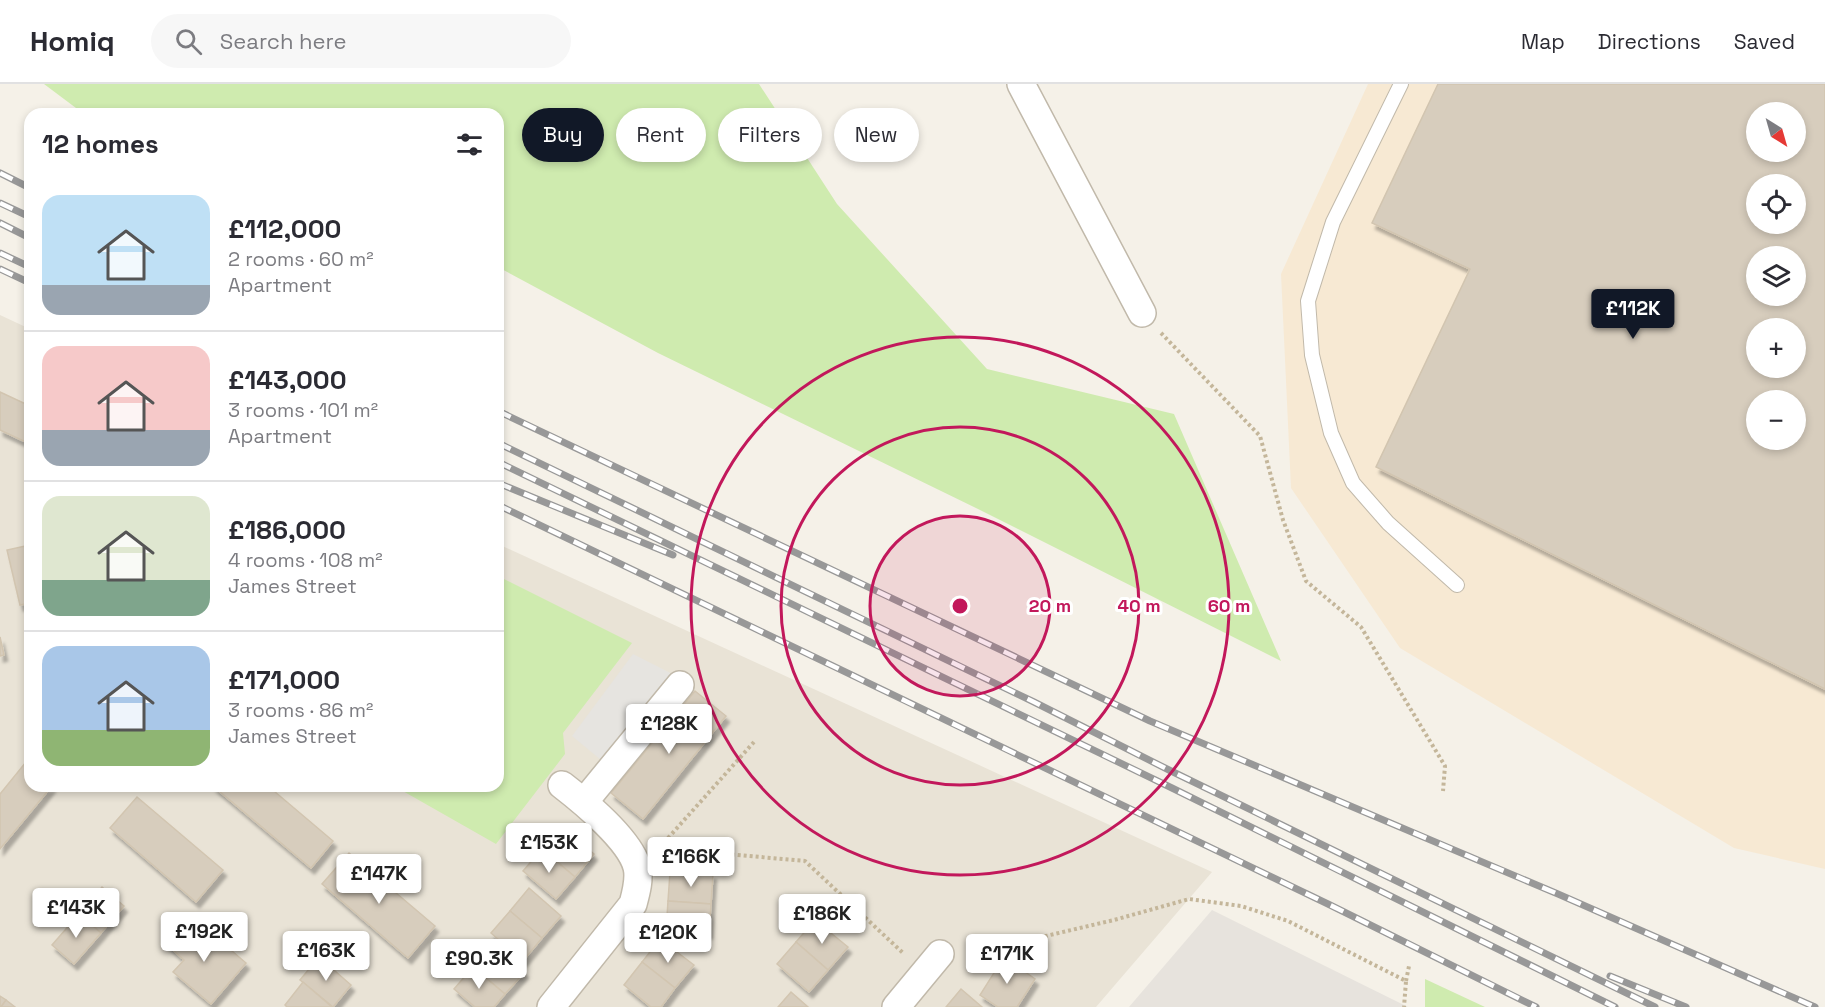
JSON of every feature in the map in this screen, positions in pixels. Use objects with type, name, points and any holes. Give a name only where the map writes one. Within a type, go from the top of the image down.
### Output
[{"type":"street","points":[[1021,84],[1142,313]]},
{"type":"street","points":[[584,802],[680,686]]},
{"type":"street","points":[[551,1007],[633,904],[637,889],[638,869],[631,851],[584,802],[561,785]]},
{"type":"street","points":[[896,1007],[932,964]]},
{"type":"lane","points":[[1401,84],[1330,233],[1308,301],[1312,356],[1331,433],[1353,483],[1388,523],[1458,585]]},
{"type":"path","points":[[1142,313],[1260,436],[1283,520],[1306,581],[1361,627],[1445,766],[1443,791]]},
{"type":"path","points":[[638,869],[754,742]]},
{"type":"path","points":[[659,848],[806,861],[932,964],[1114,920],[1189,899],[1241,906],[1288,921],[1406,981]]},
{"type":"path","points":[[1404,1007],[1409,966]]},
{"type":"shaded area","points":[[1368,84],[1825,84],[1825,869],[1734,848],[1400,648],[1291,488],[1281,274]]},
{"type":"shaded area","points":[[0,315],[24,326],[24,792],[504,792],[504,547],[1212,872],[1096,1007],[0,1007]]},
{"type":"shaded area","points":[[633,654],[692,684],[618,774],[572,736]]},
{"type":"shaded area","points":[[1212,910],[1408,1007],[1129,1007]]},
{"type":"green space","points":[[44,84],[759,84],[775,108],[718,108],[718,162],[810,162],[837,204],[987,369],[1174,414],[1281,661],[978,509],[658,353],[504,270],[504,108],[76,108]]},
{"type":"green space","points":[[504,579],[632,643],[563,733],[565,754],[496,844],[405,792],[504,792]]},
{"type":"green space","points":[[1425,979],[1485,1007],[1425,1007]]},
{"type":"building","points":[[1438,84],[1825,84],[1825,689],[1376,467],[1470,269],[1372,223]]},
{"type":"building","points":[[0,392],[24,403],[24,441],[0,430]]},
{"type":"building","points":[[24,546],[24,604],[20,605],[7,550]]},
{"type":"building","points":[[0,637],[4,655],[0,656]]},
{"type":"building","points":[[695,691],[726,716],[643,819],[611,793]]},
{"type":"building","points":[[24,764],[24,792],[47,792],[0,849],[0,794]]},
{"type":"building","points":[[220,792],[275,792],[333,841],[311,868]]},
{"type":"building","points":[[137,797],[223,870],[196,902],[110,828]]},
{"type":"building","points":[[562,826],[594,854],[575,877],[542,849]]},
{"type":"building","points":[[542,849],[575,877],[556,899],[523,871]]},
{"type":"building","points":[[349,853],[435,926],[408,958],[322,884]]},
{"type":"building","points":[[670,872],[713,874],[711,904],[668,901]]},
{"type":"building","points":[[102,887],[124,906],[101,933],[79,914]]},
{"type":"building","points":[[529,888],[561,916],[542,938],[510,911]]},
{"type":"building","points":[[668,901],[711,904],[709,933],[666,931]]},
{"type":"building","points":[[510,911],[542,938],[523,961],[491,933]]},
{"type":"building","points":[[79,914],[101,933],[74,964],[52,945]]},
{"type":"building","points":[[815,920],[848,947],[828,970],[796,942]]},
{"type":"building","points":[[183,922],[211,947],[218,939],[246,963],[211,1004],[173,972],[184,960],[165,943]]},
{"type":"building","points":[[660,939],[694,965],[675,988],[642,962]]},
{"type":"building","points":[[796,942],[828,970],[809,992],[777,964]]},
{"type":"building","points":[[492,944],[525,972],[505,994],[473,967]]},
{"type":"building","points":[[319,957],[351,985],[333,1007],[300,980]]},
{"type":"building","points":[[1004,957],[1035,979],[1017,1007],[998,1007],[980,995]]},
{"type":"building","points":[[642,962],[675,988],[661,1007],[651,1007],[624,985]]},
{"type":"building","points":[[473,967],[505,994],[494,1007],[475,1007],[454,989]]},
{"type":"building","points":[[303,982],[332,1007],[287,1007],[285,1005]]},
{"type":"building","points":[[961,989],[982,1007],[946,1007]]},
{"type":"building","points":[[791,992],[808,1007],[778,1007]]},
{"type":"building","points":[[0,996],[6,1000],[1,1007],[0,1007]]},
{"type":"building","points":[[6,1000],[15,1007],[1,1007]]},
{"type":"railway","points":[[0,173],[24,185]]},
{"type":"railway","points":[[0,203],[24,214]]},
{"type":"railway","points":[[0,223],[24,235]]},
{"type":"railway","points":[[0,253],[24,264]]},
{"type":"railway","points":[[0,269],[24,280]]},
{"type":"railway","points":[[504,414],[1150,721],[1558,894],[1815,1007]]},
{"type":"railway","points":[[504,446],[1034,702],[1655,1007]]},
{"type":"railway","points":[[504,465],[1172,788],[1615,1007]]},
{"type":"railway","points":[[504,485],[673,555]]},
{"type":"railway","points":[[504,508],[1328,904],[1536,1007]]},
{"type":"railway","points":[[1610,976],[1686,1007]]}]
